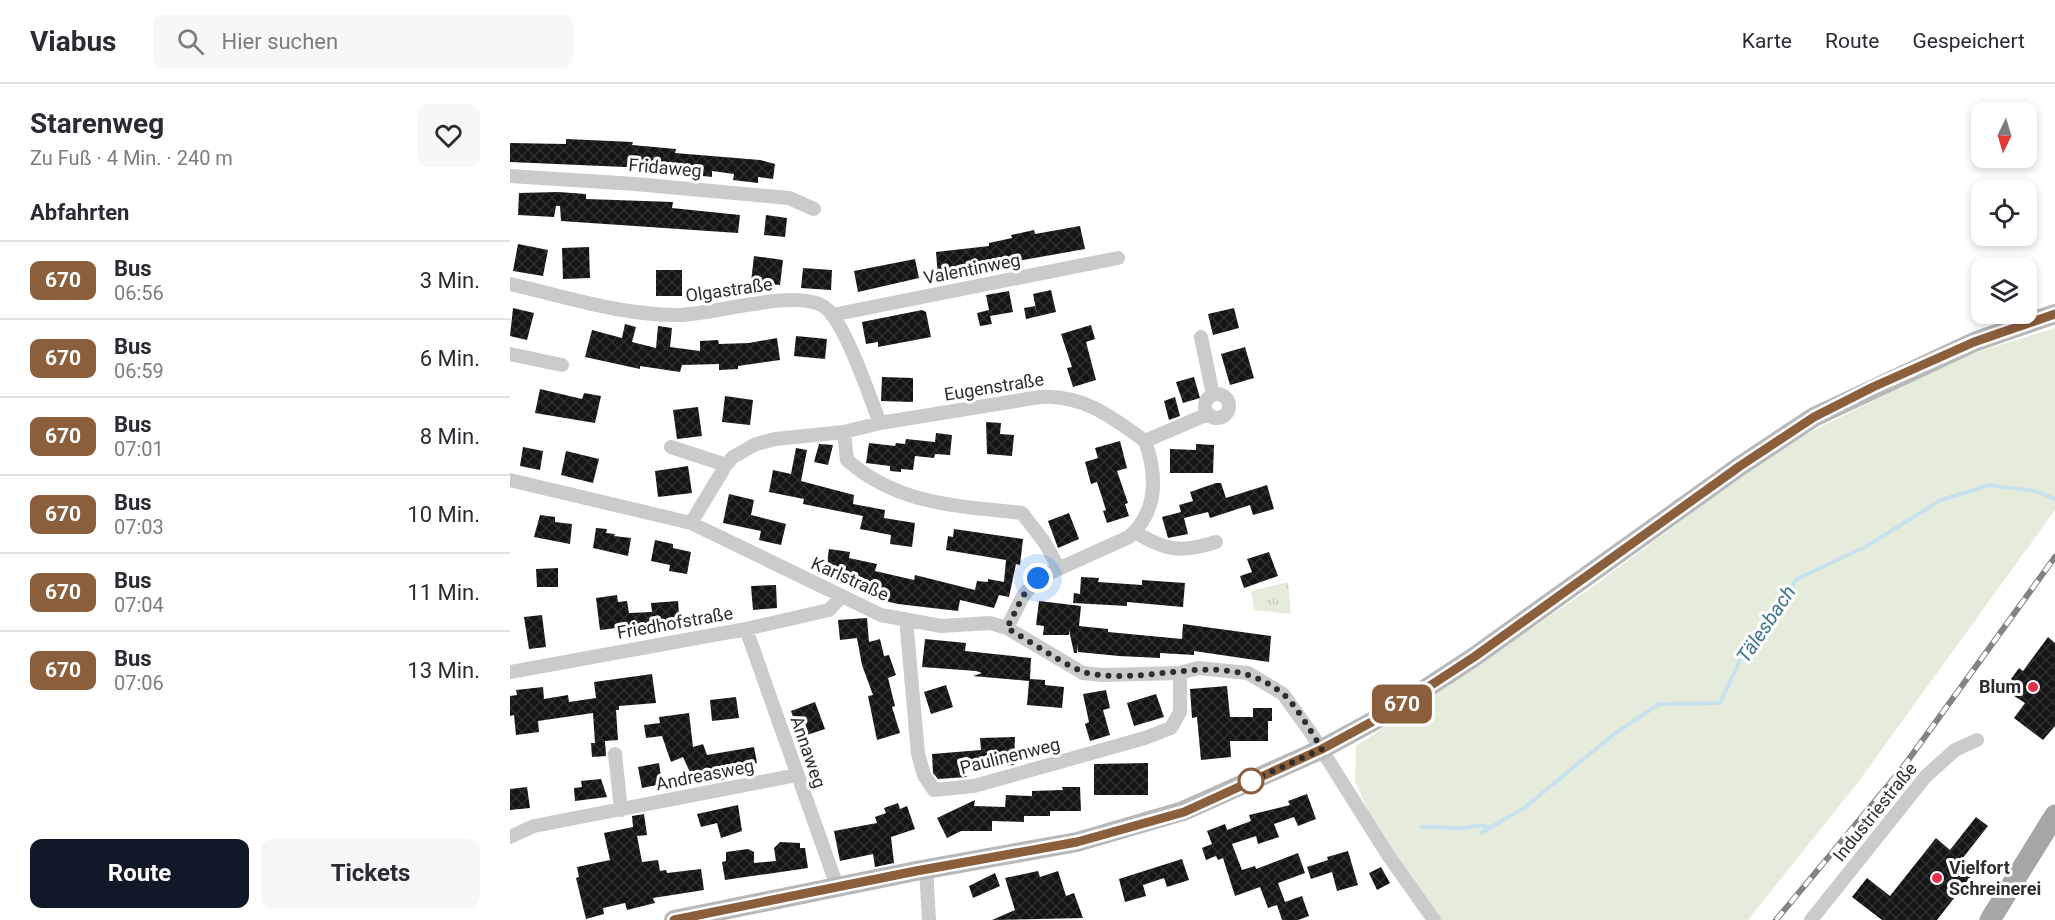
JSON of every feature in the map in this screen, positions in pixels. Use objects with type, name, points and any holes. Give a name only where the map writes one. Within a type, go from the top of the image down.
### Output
[{"type":"main road","points":[[1989,920],[2055,815]]},
{"type":"street","name":"Fridaweg","points":[[510,176],[635,184],[789,198],[814,209]]},
{"type":"street","name":"Valentinweg","points":[[832,315],[1118,258]]},
{"type":"street","name":"Olgastraße","points":[[510,284],[651,314],[681,315],[798,299],[823,306],[832,315]]},
{"type":"street","points":[[674,920],[837,886],[1077,842],[1184,812],[1322,749],[1390,712],[1474,657],[1740,466],[1814,417],[1873,387],[1974,342],[2055,314]]},
{"type":"street","points":[[832,315],[838,321],[880,423]]},
{"type":"street","points":[[1201,337],[1213,395]]},
{"type":"street","points":[[510,354],[562,364]]},
{"type":"street","points":[[1208,414],[1205,404],[1213,395]]},
{"type":"street","points":[[1007,628],[1023,596],[1038,578],[1058,567],[1129,537],[1135,532],[1152,501],[1155,482],[1145,441],[1208,414],[1219,418],[1228,411],[1228,403],[1224,397],[1213,395]]},
{"type":"street","name":"Eugenstraße","points":[[691,523],[733,457],[756,444],[775,439],[844,432],[880,423],[1060,396],[1080,400],[1116,420],[1145,441]]},
{"type":"street","points":[[844,432],[848,460],[867,478],[934,504],[1022,513],[1045,543],[1058,567]]},
{"type":"street","points":[[671,447],[726,465]]},
{"type":"street","name":"Karlstraße","points":[[510,480],[691,523],[881,615],[941,626],[990,623],[1007,628],[1083,673],[1102,675],[1180,673],[1198,668],[1248,673],[1284,694],[1322,749],[1388,855],[1434,920]]},
{"type":"street","points":[[1135,532],[1155,544],[1176,550],[1191,550],[1216,542]]},
{"type":"street","name":"Friedhofstraße","points":[[510,672],[746,629],[829,610],[841,597]]},
{"type":"street","name":"Paulinenweg","points":[[906,620],[918,754],[924,775],[934,790],[974,786],[1145,738],[1171,728],[1180,712],[1180,673]]},
{"type":"street","name":"Annaweg","points":[[746,629],[837,886]]},
{"type":"street","name":"Industriestraße","points":[[1811,920],[1934,768],[1955,750],[1977,740]]},
{"type":"street","points":[[615,754],[621,810]]},
{"type":"street","name":"Andreasweg","points":[[510,837],[534,826],[796,775]]},
{"type":"street","points":[[926,869],[929,920]]},
{"type":"green space","points":[[2055,328],[2055,510],[1859,781],[1748,920],[1434,920],[1390,861],[1355,781],[1356,746],[1588,590],[1784,445],[1964,356]]},
{"type":"green space","points":[[1288,582],[1291,614],[1254,610],[1251,591]]},
{"type":"building","points":[[566,139],[633,142],[632,145],[676,149],[675,153],[760,160],[775,164],[773,179],[758,177],[758,183],[733,180],[734,174],[712,171],[712,177],[648,170],[648,168],[510,162],[510,143],[566,144]]},
{"type":"building","points":[[519,193],[586,194],[586,199],[673,202],[672,208],[740,215],[738,233],[561,221],[560,206],[556,206],[554,217],[518,215]]},
{"type":"building","points":[[766,215],[787,218],[785,237],[764,235]]},
{"type":"building","points":[[1080,226],[1085,249],[984,267],[984,265],[938,276],[936,252],[989,246],[989,243],[1012,238],[1011,235],[1034,230],[1035,234]]},
{"type":"building","points":[[518,244],[548,250],[543,276],[513,271]]},
{"type":"building","points":[[589,247],[590,278],[563,279],[562,248]]},
{"type":"building","points":[[754,256],[783,260],[780,285],[751,282]]},
{"type":"building","points":[[915,259],[919,278],[858,292],[854,271]]},
{"type":"building","points":[[803,268],[832,270],[831,290],[801,288]]},
{"type":"building","points":[[656,270],[682,270],[682,296],[656,296]]},
{"type":"building","points":[[1051,290],[1056,312],[1026,319],[1024,308],[1035,306],[1037,314],[1033,294]]},
{"type":"building","points":[[1009,291],[1013,312],[990,316],[992,324],[980,326],[977,313],[989,310],[986,295]]},
{"type":"building","points":[[513,308],[534,313],[527,340],[510,336]]},
{"type":"building","points":[[1234,308],[1239,328],[1213,335],[1208,314]]},
{"type":"building","points":[[922,310],[926,312],[931,337],[878,347],[878,342],[866,344],[862,322]]},
{"type":"building","points":[[625,324],[636,327],[632,342],[656,348],[658,326],[672,328],[670,347],[700,351],[700,341],[718,340],[719,344],[749,343],[777,338],[780,360],[738,366],[738,369],[719,370],[719,364],[682,365],[680,372],[640,366],[640,369],[585,357],[592,330],[622,338]]},
{"type":"building","points":[[1091,325],[1095,339],[1086,342],[1096,380],[1073,387],[1067,368],[1072,367],[1061,334]]},
{"type":"building","points":[[796,336],[827,339],[825,359],[794,356]]},
{"type":"building","points":[[1245,347],[1254,378],[1230,385],[1221,354]]},
{"type":"building","points":[[882,377],[913,378],[913,402],[881,401]]},
{"type":"building","points":[[1194,377],[1200,398],[1183,403],[1176,382]]},
{"type":"building","points":[[540,389],[582,399],[584,393],[601,396],[595,423],[535,413]]},
{"type":"building","points":[[725,396],[753,400],[750,425],[722,422]]},
{"type":"building","points":[[1175,397],[1180,416],[1169,420],[1164,401]]},
{"type":"building","points":[[698,407],[702,436],[677,439],[673,410]]},
{"type":"building","points":[[986,422],[1001,423],[1000,434],[1014,435],[1012,456],[987,454]]},
{"type":"building","points":[[936,433],[952,435],[950,455],[935,454],[934,458],[915,456],[913,470],[901,469],[901,472],[890,471],[890,466],[866,463],[869,443],[895,446],[896,443],[905,444],[906,439],[935,442]]},
{"type":"building","points":[[1120,441],[1127,468],[1117,471],[1128,503],[1125,504],[1129,516],[1107,523],[1103,511],[1106,510],[1097,482],[1091,484],[1085,462],[1098,458],[1095,448]]},
{"type":"building","points":[[819,444],[833,445],[828,465],[814,462]]},
{"type":"building","points":[[1196,444],[1214,445],[1213,473],[1170,473],[1170,449],[1196,450]]},
{"type":"building","points":[[523,447],[543,451],[540,470],[520,466]]},
{"type":"building","points":[[796,448],[807,450],[801,481],[854,495],[853,504],[885,510],[884,518],[915,523],[912,547],[890,544],[891,535],[860,529],[863,516],[803,504],[804,499],[769,492],[773,470],[791,474]]},
{"type":"building","points":[[566,451],[599,459],[593,483],[561,475]]},
{"type":"building","points":[[688,466],[692,493],[658,497],[655,471]]},
{"type":"building","points":[[1221,483],[1226,498],[1267,485],[1274,509],[1253,515],[1250,505],[1210,518],[1208,512],[1184,518],[1188,534],[1168,538],[1162,517],[1181,512],[1179,505],[1193,501],[1190,492]]},
{"type":"building","points":[[729,494],[754,500],[751,515],[786,524],[781,545],[759,540],[761,531],[723,523]]},
{"type":"building","points":[[1069,513],[1079,539],[1058,548],[1048,521]]},
{"type":"building","points":[[540,515],[555,517],[555,522],[572,524],[570,544],[534,537]]},
{"type":"building","points":[[596,528],[607,529],[606,533],[615,534],[614,536],[631,538],[628,556],[593,548]]},
{"type":"building","points":[[954,529],[1023,539],[1020,565],[1016,564],[1009,597],[999,595],[994,608],[960,600],[958,611],[898,604],[881,600],[882,594],[853,588],[856,575],[826,570],[829,549],[850,552],[849,558],[877,564],[875,571],[914,580],[915,575],[975,590],[977,581],[988,582],[988,579],[1004,582],[1006,560],[946,550],[948,536],[953,537]]},
{"type":"building","points":[[655,540],[673,544],[673,548],[691,552],[687,574],[669,571],[670,565],[651,561]]},
{"type":"building","points":[[1269,552],[1278,576],[1244,588],[1240,576],[1252,572],[1247,559]]},
{"type":"building","points":[[558,568],[558,587],[537,587],[536,569]]},
{"type":"building","points":[[1081,577],[1099,578],[1098,582],[1142,585],[1142,580],[1185,583],[1183,607],[1127,602],[1127,606],[1073,603],[1074,593],[1080,594]]},
{"type":"building","points":[[776,585],[777,608],[753,610],[751,586]]},
{"type":"building","points":[[617,595],[618,602],[627,601],[629,613],[652,612],[651,603],[678,601],[680,626],[642,629],[641,625],[600,630],[596,598]]},
{"type":"building","points":[[1039,601],[1081,606],[1079,626],[1108,629],[1108,632],[1182,639],[1183,624],[1271,636],[1269,662],[1194,651],[1194,655],[1160,653],[1160,658],[1119,656],[1078,652],[1078,644],[1077,653],[1074,653],[1069,630],[1069,635],[1043,635],[1044,626],[1036,625]]},
{"type":"building","points":[[542,615],[546,647],[529,649],[524,617]]},
{"type":"building","points":[[867,618],[869,642],[880,639],[884,656],[889,655],[896,675],[888,678],[895,706],[892,707],[900,733],[877,740],[868,696],[873,695],[862,665],[857,638],[840,640],[838,620]]},
{"type":"building","name":"Blum","points":[[2048,637],[2055,643],[2055,726],[2043,740],[2014,718],[2025,703],[2008,692],[2015,682],[2011,679],[2019,668],[2023,671]]},
{"type":"building","points":[[925,639],[966,643],[965,651],[1031,658],[1030,679],[1045,680],[1045,685],[1064,687],[1062,708],[1027,705],[1029,681],[973,676],[982,673],[976,671],[922,667]]},
{"type":"building","points":[[652,674],[656,703],[619,706],[619,710],[616,710],[618,740],[605,741],[606,756],[592,757],[591,743],[595,743],[593,713],[538,721],[539,732],[516,735],[514,715],[510,716],[510,696],[517,695],[516,690],[543,687],[544,699],[568,695],[569,702],[596,698],[594,682]]},
{"type":"building","points":[[946,685],[953,707],[931,714],[924,692]]},
{"type":"building","points":[[1227,686],[1230,717],[1253,717],[1253,708],[1272,708],[1272,721],[1268,721],[1268,741],[1230,741],[1231,757],[1201,760],[1197,717],[1192,718],[1190,689]]},
{"type":"building","points":[[1106,690],[1110,708],[1103,710],[1110,735],[1090,741],[1085,724],[1089,722],[1083,694]]},
{"type":"building","points":[[1156,694],[1164,717],[1134,726],[1127,703]]},
{"type":"building","points":[[736,697],[739,718],[712,721],[710,700]]},
{"type":"building","points":[[815,702],[825,729],[807,735],[805,721],[795,723],[791,711]]},
{"type":"building","points":[[689,713],[693,747],[703,744],[707,755],[754,747],[757,763],[725,769],[727,779],[714,782],[712,775],[693,779],[683,757],[671,762],[662,736],[646,738],[644,725],[660,723],[659,717]]},
{"type":"building","points":[[1015,737],[1014,765],[966,768],[967,777],[938,779],[933,773],[932,754],[981,750],[980,738]]},
{"type":"building","points":[[659,763],[662,784],[642,788],[638,767]]},
{"type":"building","points":[[1148,763],[1148,795],[1094,795],[1094,764]]},
{"type":"building","points":[[601,779],[607,797],[575,801],[574,788],[582,787],[581,781]]},
{"type":"building","points":[[527,787],[530,808],[510,810],[510,789]]},
{"type":"building","points":[[1062,787],[1080,787],[1081,811],[1050,811],[1050,816],[1024,816],[1024,822],[992,821],[992,831],[961,831],[947,838],[937,818],[975,800],[974,806],[1005,807],[1006,795],[1032,796],[1032,791],[1063,790]]},
{"type":"building","points":[[1307,794],[1316,819],[1298,826],[1294,817],[1274,824],[1279,837],[1258,844],[1256,836],[1232,844],[1242,870],[1255,866],[1256,869],[1298,853],[1305,873],[1278,883],[1285,902],[1302,896],[1309,916],[1298,920],[1282,920],[1277,905],[1268,908],[1260,887],[1235,896],[1223,858],[1218,860],[1216,856],[1206,860],[1202,848],[1212,844],[1207,831],[1225,824],[1227,830],[1251,821],[1249,815],[1290,805],[1288,801]]},
{"type":"building","points":[[898,803],[900,809],[907,806],[915,829],[891,837],[894,863],[875,867],[873,854],[840,861],[834,831],[877,823],[875,817],[886,813],[884,808]]},
{"type":"building","points":[[738,805],[742,831],[721,838],[717,823],[701,827],[697,814]]},
{"type":"building","points":[[644,814],[647,835],[637,836],[642,862],[658,860],[660,871],[666,870],[667,873],[701,869],[704,890],[653,898],[655,903],[627,910],[625,903],[603,908],[604,914],[586,919],[576,878],[579,877],[577,867],[610,860],[604,833],[633,827],[632,816]]},
{"type":"building","points":[[1976,817],[1988,826],[1962,859],[1976,870],[1937,920],[1882,920],[1852,897],[1867,878],[1890,896],[1936,838],[1950,850]]},
{"type":"building","points":[[780,842],[800,843],[800,848],[805,848],[808,868],[725,880],[722,862],[726,861],[726,852],[748,849],[754,852],[754,863],[776,861],[774,848]]},
{"type":"building","points":[[1348,851],[1358,885],[1337,891],[1332,872],[1311,879],[1307,867],[1328,860],[1327,857]]},
{"type":"building","points":[[1182,859],[1189,880],[1167,887],[1164,878],[1143,885],[1146,896],[1125,902],[1119,879]]},
{"type":"building","points":[[1381,867],[1390,883],[1377,890],[1369,873]]},
{"type":"building","points":[[1038,871],[1040,877],[1058,871],[1066,896],[1074,893],[1083,918],[992,920],[1015,910],[1005,878]]},
{"type":"building","points":[[995,873],[1000,886],[973,898],[969,886]]},
{"type":"waterway","name":"Tälesbach","points":[[1481,833],[1524,808],[1614,734],[1659,704],[1720,703],[1746,647],[1797,579],[1867,546],[1941,500],[1989,485],[2035,491],[2055,499]]},
{"type":"waterway","points":[[1422,827],[1480,826],[1491,828]]},
{"type":"railway","points":[[1776,920],[1901,770],[2055,557]]},
{"type":"bus line","name":"670","points":[[674,920],[837,886],[1077,842],[1184,812],[1322,749],[1390,712],[1474,657],[1740,466],[1814,417],[1873,387],[1974,342],[2055,314]]},
{"type":"place","name":"Blum","points":[[2033,687]]},
{"type":"place","name":"Vielfort Schreinerei","points":[[1937,878]]},
{"type":"route","points":[[1038,578],[1023,596],[1007,628],[1083,673],[1140,675],[1180,673],[1198,668],[1248,673],[1284,694],[1322,749],[1251,781]]}]
